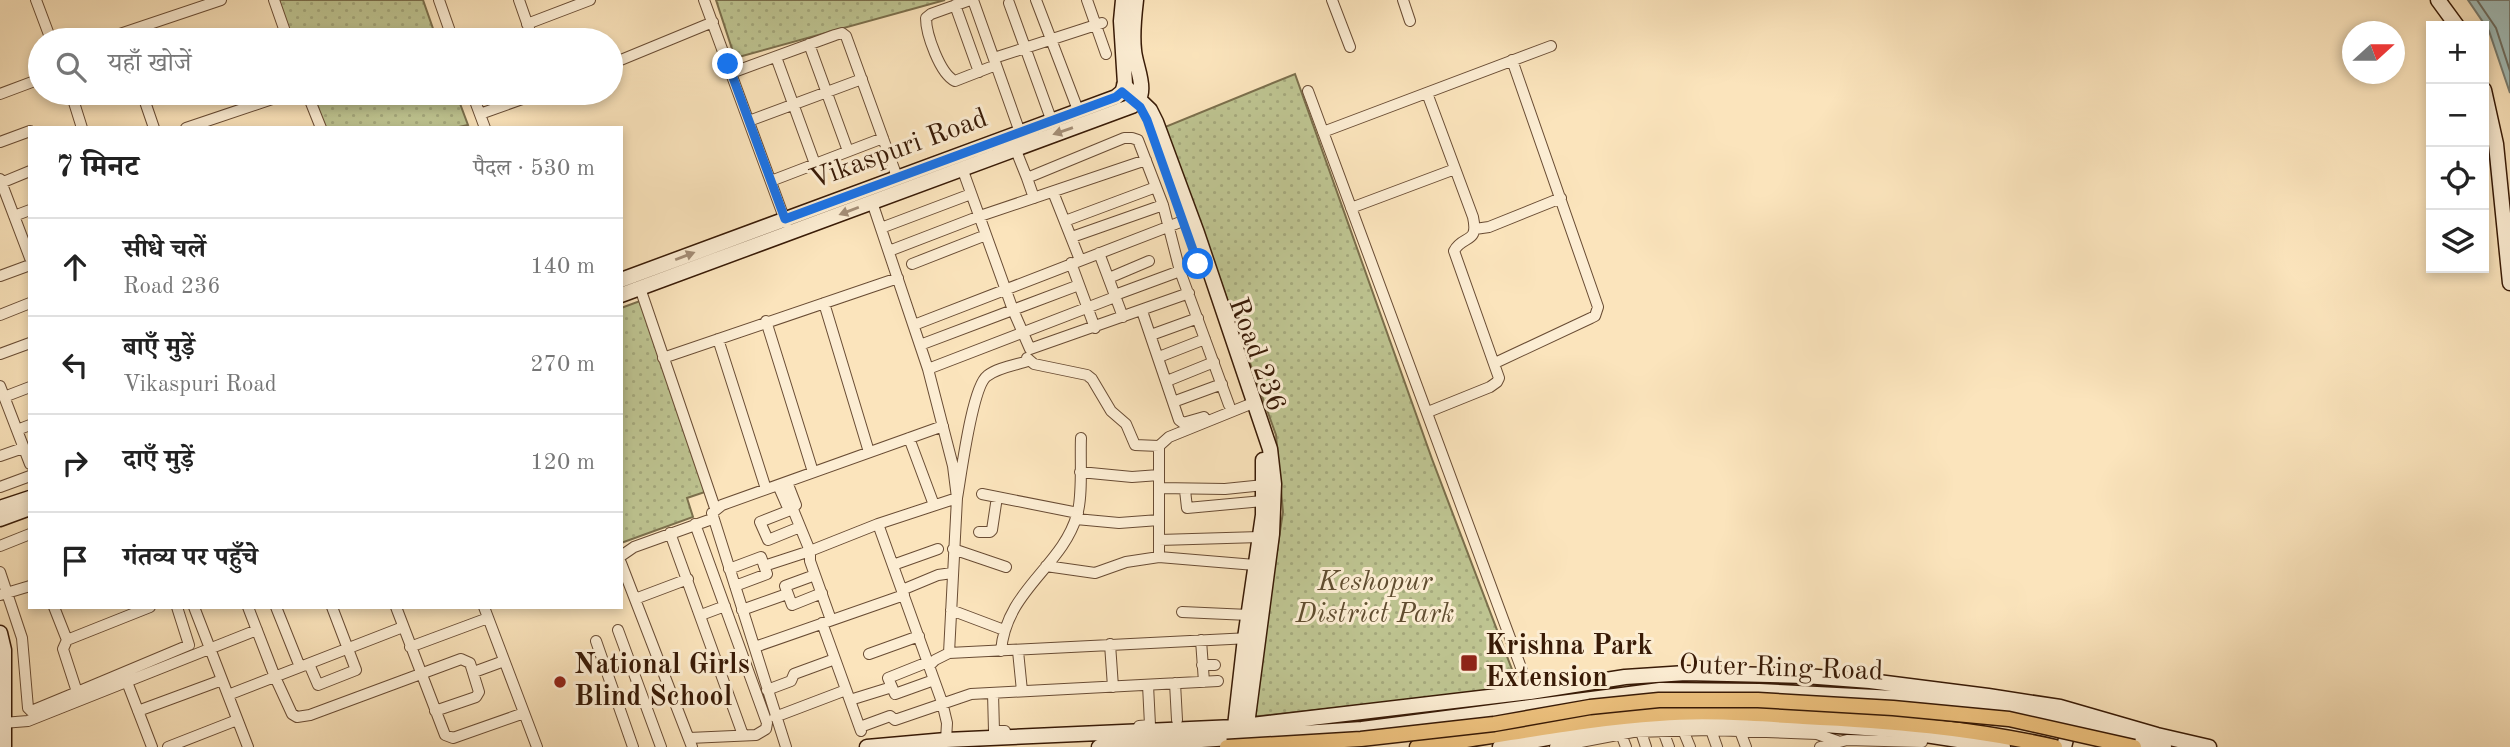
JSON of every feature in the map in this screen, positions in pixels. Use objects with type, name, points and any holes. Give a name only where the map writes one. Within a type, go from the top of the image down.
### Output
[{"type":"main road","name":"Outer Ring Road","points":[[1238,735],[1361,739],[1494,724],[1590,707],[1672,700],[1758,700],[1894,708],[2009,719],[2134,747]]},
{"type":"main road","name":"Outer Ring Road","points":[[1417,747],[1496,737],[1591,720],[1661,713],[1758,714],[1893,722],[2008,736],[2056,747]]},
{"type":"street","points":[[36,0],[46,28]]},
{"type":"street","points":[[145,28],[221,0]]},
{"type":"street","points":[[274,0],[282,28]]},
{"type":"street","points":[[439,0],[449,28]]},
{"type":"street","points":[[519,0],[528,28]]},
{"type":"street","points":[[527,24],[590,0]]},
{"type":"street","points":[[704,0],[788,226]]},
{"type":"street","points":[[1034,198],[1020,141],[995,61],[972,0],[931,13],[926,18],[926,27],[944,74],[954,80],[979,72],[995,61],[1026,48],[1099,24]]},
{"type":"street","points":[[1036,0],[1078,110]]},
{"type":"street","points":[[1087,0],[1099,24],[1106,54]]},
{"type":"street","points":[[1121,91],[1123,0]]},
{"type":"street","points":[[1136,0],[1133,23],[1134,52],[1141,83],[1134,104],[1150,110],[1156,122],[1270,449],[1274,484],[1238,735]]},
{"type":"street","points":[[1332,0],[1350,47]]},
{"type":"street","points":[[1403,0],[1410,21]]},
{"type":"street","points":[[2438,0],[2454,21]]},
{"type":"street","points":[[1009,3],[1051,120]]},
{"type":"street","points":[[955,5],[979,72]]},
{"type":"street","points":[[623,59],[713,22]]},
{"type":"street","points":[[731,73],[842,33],[846,36],[897,177]]},
{"type":"street","points":[[809,44],[848,151]]},
{"type":"street","points":[[1323,132],[1551,46]]},
{"type":"street","points":[[776,57],[815,164]]},
{"type":"street","points":[[1495,363],[1591,318],[1597,312],[1598,301],[1512,60]]},
{"type":"street","points":[[749,121],[862,79]]},
{"type":"street","points":[[0,94],[28,84]]},
{"type":"street","name":"Road 236","points":[[1121,91],[1134,104],[1154,138],[1261,446],[1265,538],[1255,565],[1249,613],[1251,638]]},
{"type":"street","name":"Vikaspuri Road","points":[[623,280],[788,226],[872,202],[962,168],[1020,141],[1051,120],[1121,91]]},
{"type":"street","points":[[1308,91],[1530,692]]},
{"type":"street","points":[[1427,93],[1474,217],[1475,229],[1471,238],[1455,246],[1454,251],[1499,378],[1494,385],[1428,412]]},
{"type":"street","name":"Vikaspuri Road","points":[[623,294],[788,226],[897,177],[1134,104]]},
{"type":"street","points":[[75,105],[81,126]]},
{"type":"street","points":[[146,105],[153,126]]},
{"type":"street","points":[[192,126],[254,105]]},
{"type":"street","points":[[312,105],[320,126]]},
{"type":"street","points":[[477,105],[484,126]]},
{"type":"street","points":[[480,114],[505,105]]},
{"type":"street","points":[[2489,112],[2496,144],[2510,283]]},
{"type":"street","points":[[0,142],[28,132]]},
{"type":"street","points":[[771,181],[883,138]]},
{"type":"street","points":[[1027,178],[1124,138],[1138,141],[1163,205],[1180,271],[1229,405]]},
{"type":"street","points":[[889,251],[980,216],[1146,160]]},
{"type":"street","points":[[962,168],[1028,347],[1028,361]]},
{"type":"street","points":[[1352,208],[1455,169]]},
{"type":"street","points":[[28,172],[1,181],[4,201],[14,216],[28,251]]},
{"type":"street","points":[[1065,221],[1156,187]]},
{"type":"street","points":[[1054,192],[1072,237],[1079,285],[1095,328]]},
{"type":"street","points":[[881,228],[971,194]]},
{"type":"street","points":[[1475,229],[1489,227],[1561,198]]},
{"type":"street","points":[[872,202],[928,369],[953,466],[957,498]]},
{"type":"street","points":[[1072,237],[1163,205]]},
{"type":"street","points":[[14,216],[28,211]]},
{"type":"street","points":[[914,326],[1183,221]]},
{"type":"street","points":[[912,264],[986,235]]},
{"type":"street","points":[[1099,253],[1123,317]]},
{"type":"street","points":[[1109,278],[1149,261]]},
{"type":"street","points":[[0,276],[28,266]]},
{"type":"street","points":[[928,369],[1180,271]]},
{"type":"street","points":[[663,358],[898,278]]},
{"type":"street","points":[[920,345],[1079,285]]},
{"type":"street","points":[[640,288],[714,513],[734,586],[786,747]]},
{"type":"street","points":[[1028,347],[1033,350],[1189,293]]},
{"type":"street","points":[[824,303],[869,452]]},
{"type":"street","points":[[0,314],[28,304]]},
{"type":"street","points":[[1142,311],[1179,420],[1184,423],[1197,420],[1229,405],[1247,403]]},
{"type":"street","points":[[1151,335],[1198,318]]},
{"type":"street","points":[[766,321],[813,472]]},
{"type":"street","points":[[1159,357],[1205,338]]},
{"type":"street","points":[[719,339],[766,489]]},
{"type":"street","points":[[0,354],[28,344]]},
{"type":"street","points":[[950,653],[957,498],[973,407],[982,381],[988,375],[1028,361],[1087,375],[1097,383],[1111,411],[1123,420],[1135,444],[1159,446],[1169,438],[1247,403]]},
{"type":"street","points":[[1167,381],[1214,362]]},
{"type":"street","points":[[1173,401],[1222,384]]},
{"type":"street","points":[[0,386],[5,412],[17,430],[28,460]]},
{"type":"street","points":[[4,397],[28,388]]},
{"type":"street","points":[[17,430],[28,426]]},
{"type":"street","points":[[623,555],[634,547],[695,524],[766,489],[943,426]]},
{"type":"street","points":[[909,438],[934,505]]},
{"type":"street","points":[[1001,651],[1004,629],[1026,589],[1046,566],[1077,516],[1081,438]]},
{"type":"street","points":[[1158,557],[1159,446]]},
{"type":"street","points":[[0,456],[23,448]]},
{"type":"street","points":[[1080,472],[1132,477],[1159,475]]},
{"type":"street","points":[[0,487],[28,477]]},
{"type":"street","points":[[783,483],[788,508],[792,508],[810,551],[810,561],[821,593],[835,659],[863,736]]},
{"type":"street","points":[[1158,488],[1225,489],[1264,485]]},
{"type":"street","points":[[1185,490],[1187,508],[1263,501]]},
{"type":"street","points":[[982,494],[1119,523],[1159,520]]},
{"type":"street","points":[[979,532],[992,530],[997,497]]},
{"type":"street","points":[[764,566],[957,498]]},
{"type":"street","points":[[0,508],[28,499]]},
{"type":"street","points":[[792,508],[760,522],[768,540],[800,527]]},
{"type":"street","points":[[0,519],[28,509]]},
{"type":"street","points":[[623,568],[690,743],[762,733],[766,729],[766,723],[695,524]]},
{"type":"street","points":[[878,524],[942,702],[947,723],[946,740]]},
{"type":"street","points":[[670,533],[743,735]]},
{"type":"street","points":[[0,546],[28,535]]},
{"type":"street","points":[[1159,540],[1265,538]]},
{"type":"street","points":[[893,565],[938,549]]},
{"type":"street","points":[[953,550],[1006,567]]},
{"type":"street","points":[[729,569],[761,557],[767,574],[734,586]]},
{"type":"street","points":[[1046,566],[1096,573],[1126,562],[1158,557],[1255,565]]},
{"type":"street","points":[[0,572],[4,594],[22,638],[28,708],[31,711],[189,645],[178,609]]},
{"type":"street","points":[[755,647],[827,622],[938,575],[952,573]]},
{"type":"street","points":[[815,575],[785,586],[787,594],[792,604],[821,593]]},
{"type":"street","points":[[635,599],[688,579]]},
{"type":"street","points":[[4,594],[28,587]]},
{"type":"street","points":[[742,610],[787,594]]},
{"type":"street","points":[[701,615],[725,606]]},
{"type":"street","points":[[55,609],[67,640]]},
{"type":"street","points":[[195,609],[248,747]]},
{"type":"street","points":[[249,609],[292,714],[302,718],[461,659],[470,663],[480,688],[476,697],[435,711]]},
{"type":"street","points":[[277,609],[304,666],[318,685],[356,670],[333,609]]},
{"type":"street","points":[[397,609],[445,735],[453,738],[524,713]]},
{"type":"street","points":[[951,610],[1004,629]]},
{"type":"street","points":[[76,692],[63,649],[67,640],[122,612]]},
{"type":"street","points":[[410,647],[486,612],[537,747]]},
{"type":"street","points":[[1182,612],[1249,613]]},
{"type":"street","points":[[228,695],[403,627]]},
{"type":"street","points":[[3,723],[28,721],[257,630]]},
{"type":"street","points":[[618,630],[662,747]]},
{"type":"street","points":[[0,633],[4,650],[4,747]]},
{"type":"street","points":[[869,654],[919,636]]},
{"type":"street","points":[[934,680],[895,694],[888,677],[929,664],[950,653],[1251,638]]},
{"type":"street","points":[[1201,640],[1204,682]]},
{"type":"street","points":[[596,641],[634,747]]},
{"type":"street","points":[[1110,644],[1113,687]]},
{"type":"street","points":[[1018,651],[1021,691]]},
{"type":"street","points":[[767,690],[791,681],[794,674],[835,659]]},
{"type":"street","points":[[474,672],[504,662]]},
{"type":"street","points":[[1202,664],[1215,665]]},
{"type":"street","points":[[863,736],[946,740],[1238,735],[1625,677],[1686,673],[1857,680],[2060,707],[2209,747]]},
{"type":"street","points":[[138,711],[222,680]]},
{"type":"street","points":[[863,736],[890,716],[895,720],[971,694],[1218,681]]},
{"type":"street","points":[[127,682],[152,747]]},
{"type":"street","points":[[1175,683],[1177,720]]},
{"type":"street","points":[[993,693],[994,731],[1150,725],[1148,685]]},
{"type":"street","points":[[850,700],[892,687]]},
{"type":"street","points":[[775,717],[846,690]]},
{"type":"street","name":"Outer Ring Road","points":[[1099,747],[1238,735],[1301,741],[1362,729],[1660,690],[1759,691],[1895,698],[2009,708],[2165,747]]},
{"type":"street","points":[[168,747],[237,720]]},
{"type":"street","name":"Outer Ring Road","points":[[1500,747],[1617,725],[1695,722],[1782,722],[1922,741],[2003,747]]},
{"type":"street","points":[[2064,747],[2070,723]]},
{"type":"street","points":[[1683,730],[1690,747]]},
{"type":"street","points":[[1558,747],[1603,742],[1621,734],[1683,730],[1816,734],[1840,743]]},
{"type":"street","points":[[1711,730],[1717,747]]},
{"type":"street","points":[[1663,731],[1669,747]]},
{"type":"street","points":[[1740,731],[1746,747]]},
{"type":"street","points":[[1641,732],[1646,747]]},
{"type":"street","points":[[1621,734],[1626,747]]},
{"type":"street","points":[[1820,747],[1840,743],[1922,741]]},
{"type":"green space","points":[[274,0],[423,0],[433,28],[284,28]]},
{"type":"green space","points":[[716,0],[945,0],[735,58]]},
{"type":"green space","name":"Keshopur District Park","points":[[1295,74],[1432,459],[1519,688],[1251,717],[1283,512],[1276,435],[1165,127]]},
{"type":"green space","points":[[311,105],[460,105],[468,125],[463,126],[319,126]]},
{"type":"green space","points":[[640,301],[711,490],[687,498],[693,517],[623,542],[623,307]]},
{"type":"water","points":[[2468,0],[2510,0],[2510,93],[2489,31],[2489,21],[2482,21]]},
{"type":"place","name":"Krishna Park Extension","points":[[1469,663]]},
{"type":"place","name":"National Girls Blind School","points":[[560,682]]},
{"type":"route","points":[[728,64],[785,219],[1116,97],[1122,92],[1140,107],[1147,120],[1198,264]]}]
